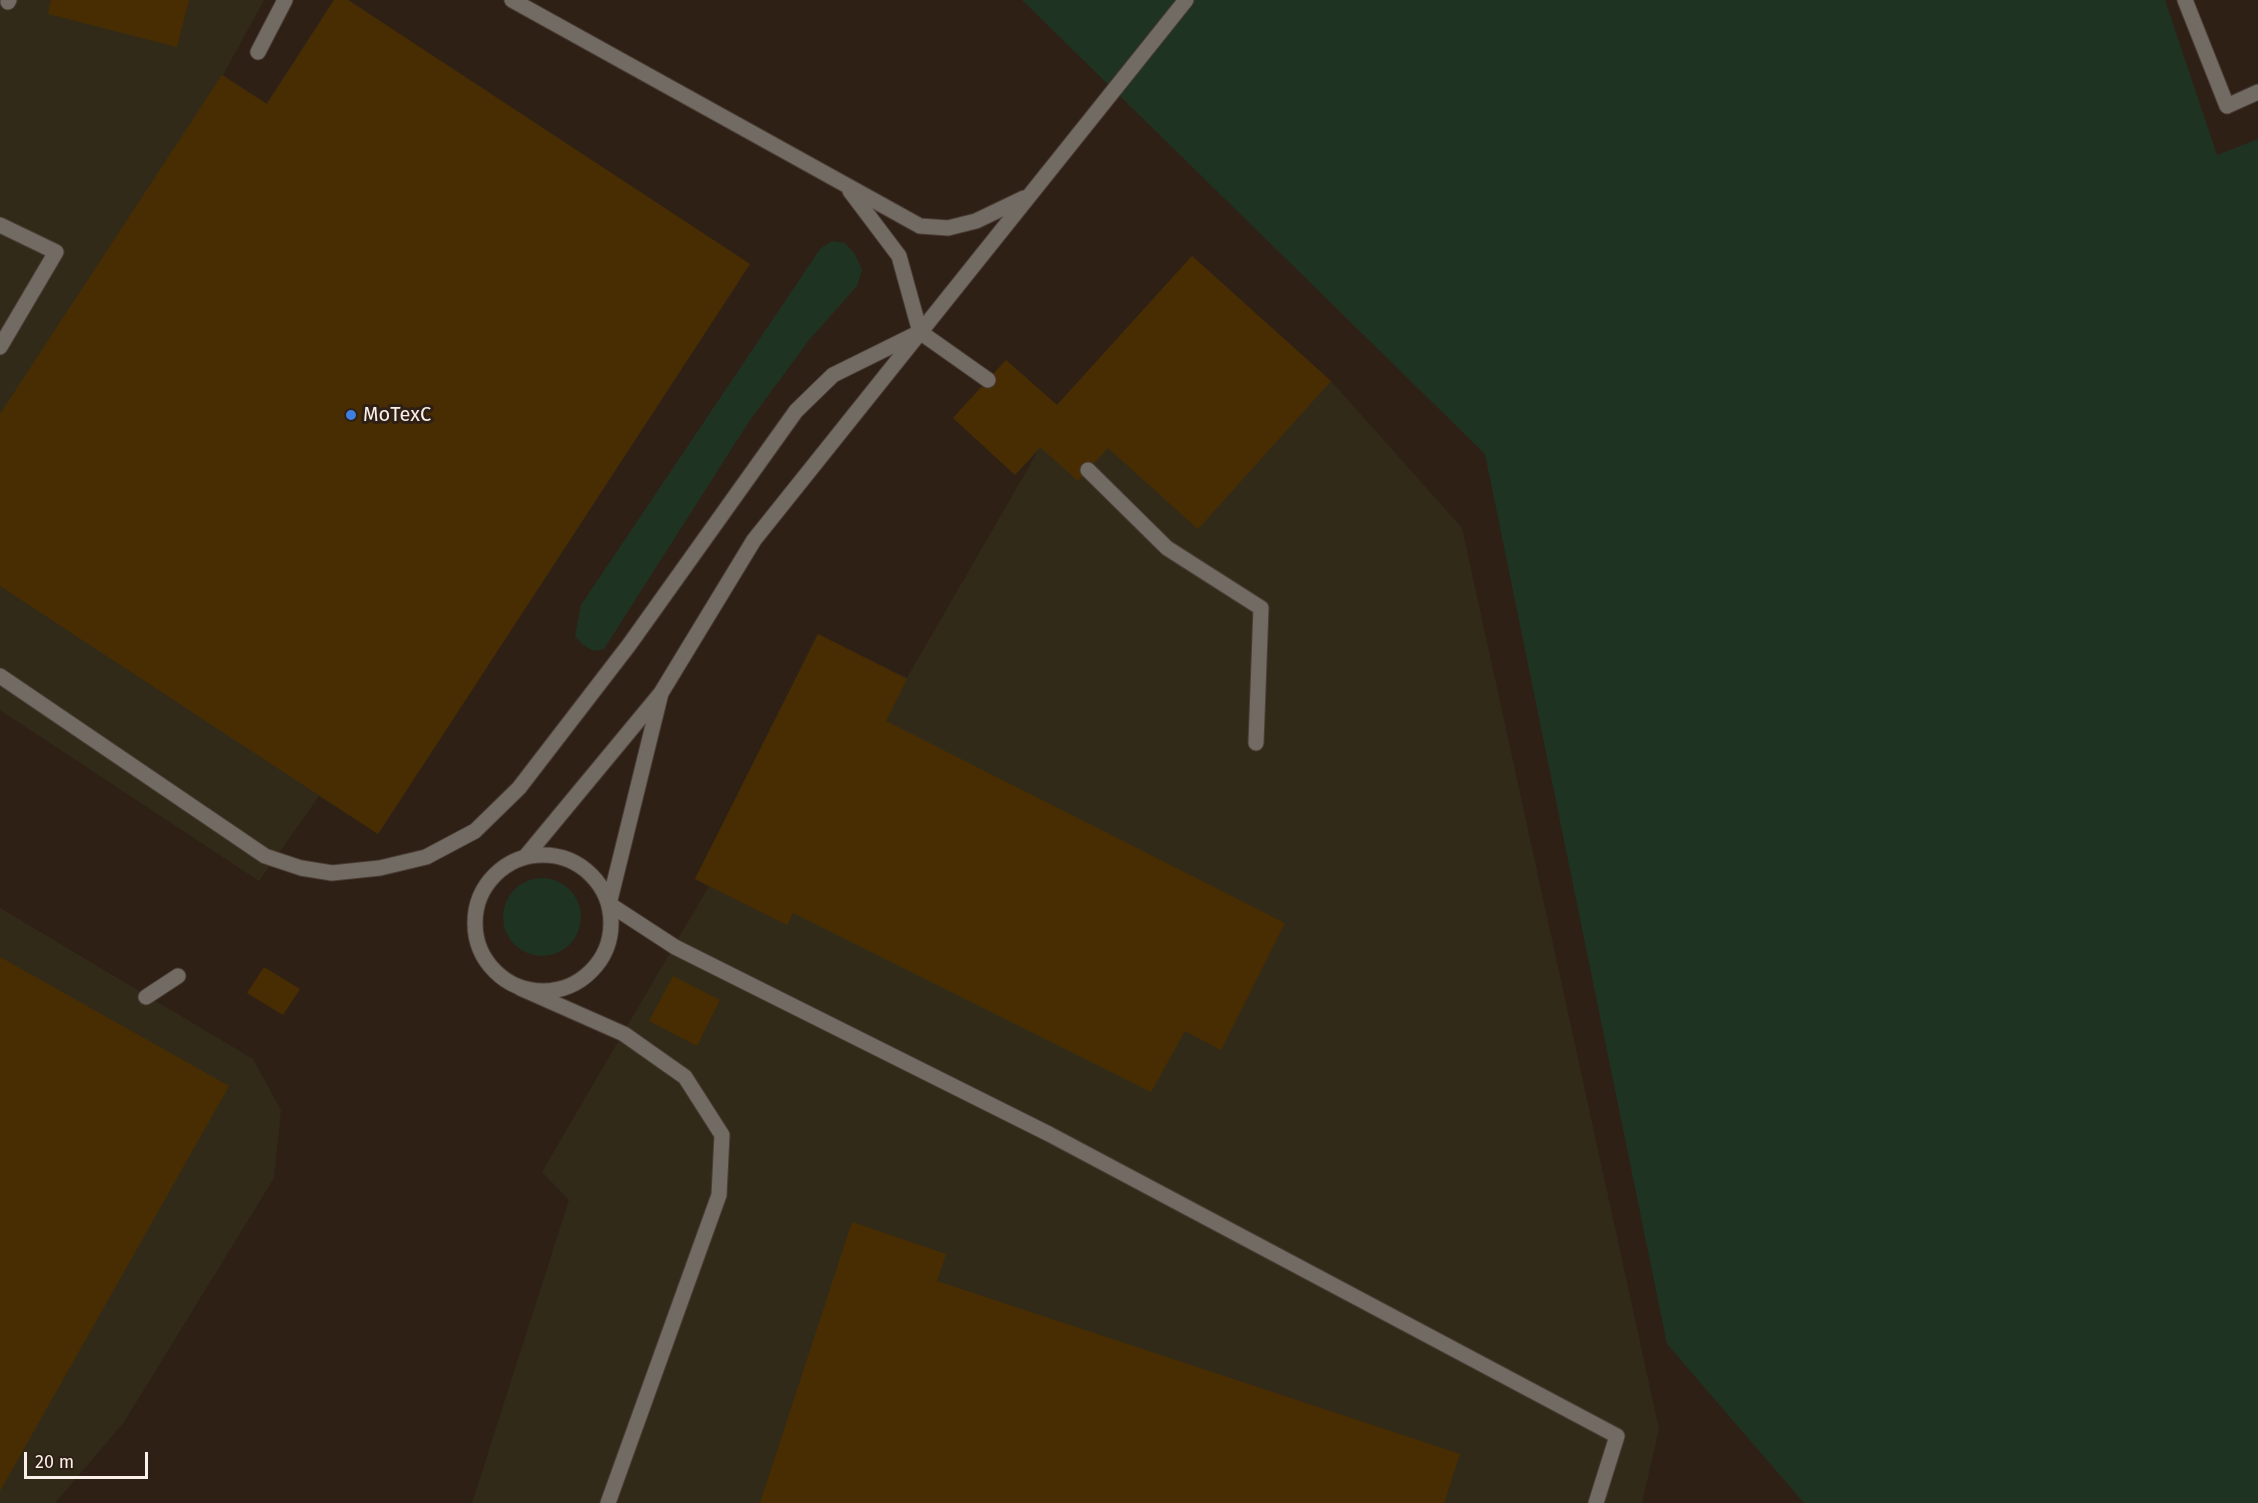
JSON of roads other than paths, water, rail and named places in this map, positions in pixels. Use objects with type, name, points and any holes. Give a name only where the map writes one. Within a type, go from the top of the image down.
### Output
[{"type":"lane","points":[[258,52],[285,0]]},
{"type":"lane","points":[[512,0],[920,226],[948,228],[976,221],[1029,196]]},
{"type":"lane","points":[[526,856],[661,693],[754,540],[1186,0]]},
{"type":"lane","points":[[2186,0],[2227,106],[2258,92]]},
{"type":"lane","points":[[844,184],[899,256],[920,332],[988,380]]},
{"type":"lane","points":[[0,225],[56,252],[0,347]]},
{"type":"lane","points":[[0,676],[264,856],[301,868],[332,873],[380,868],[426,857],[474,831],[519,788],[624,653],[796,411],[833,375],[920,332]]},
{"type":"lane","points":[[1088,470],[1167,548],[1261,608],[1256,743]]},
{"type":"lane","points":[[520,988],[542,992],[562,989],[582,980],[597,965],[607,946],[611,926],[609,904],[661,693]]},
{"type":"lane","points":[[608,1503],[719,1195],[722,1135],[684,1077],[624,1034],[520,988],[499,976],[484,958],[475,936],[475,913],[482,890],[493,875],[508,863],[526,856],[547,854],[568,859],[586,869],[600,885],[609,904],[675,947],[1048,1134],[1617,1436],[1596,1503]]},
{"type":"lane","points":[[146,997],[178,976]]},
{"type":"place","name":"MoTexC","points":[[351,415]]}]
